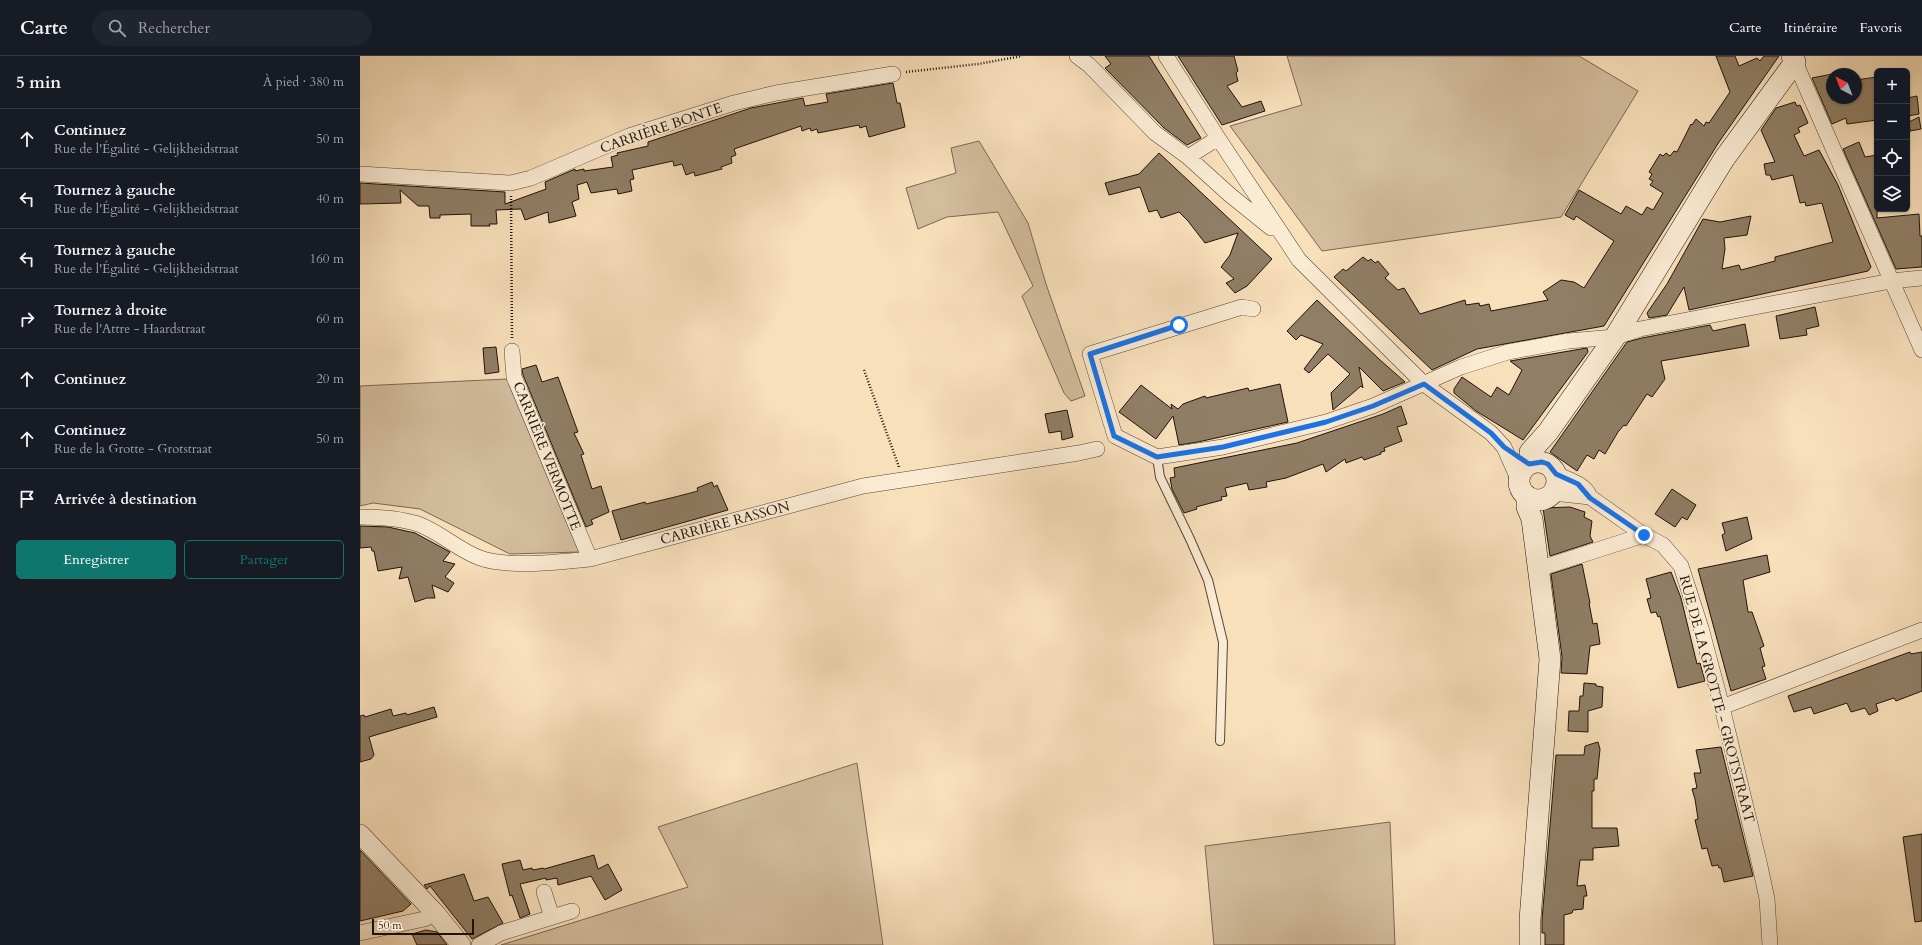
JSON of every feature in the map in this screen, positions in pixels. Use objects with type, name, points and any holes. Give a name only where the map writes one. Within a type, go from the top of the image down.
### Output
[{"type":"main road","points":[[1530,945],[1530,920],[1550,659],[1532,519],[1527,507],[1537,479],[1548,432],[1615,337],[1724,158],[1794,59]]},
{"type":"street","points":[[1077,56],[1089,65],[1155,133],[1188,157],[1230,195],[1281,236]]},
{"type":"street","points":[[1166,56],[1281,236],[1299,260],[1424,384],[1491,433],[1537,479]]},
{"type":"street","points":[[1794,59],[1922,350]]},
{"type":"street","name":"CARRIÈRE BONTE","points":[[360,174],[511,184],[531,178],[629,136],[734,103],[776,93],[893,74]]},
{"type":"street","points":[[1188,157],[1218,138]]},
{"type":"street","points":[[1253,308],[1242,307],[1090,354],[1114,436],[1157,457],[1223,447],[1326,422],[1373,406],[1461,367],[1508,352],[1568,341],[1615,337],[1640,329],[1891,281],[1922,278]]},
{"type":"street","name":"CARRIÈRE VERMOTTE","points":[[512,351],[514,377],[590,559]]},
{"type":"street","name":"CARRIÈRE RASSON","points":[[360,517],[380,517],[418,524],[481,558],[528,563],[562,562],[590,559],[863,486],[1079,454],[1097,449]]},
{"type":"street","name":"RUE DE LA GROTTE - GROTSTRAAT","points":[[1537,479],[1590,498],[1644,535],[1663,545],[1681,566],[1701,628],[1722,707],[1767,899],[1770,945]]},
{"type":"street","points":[[1538,569],[1644,535]]},
{"type":"street","points":[[1722,707],[1922,630]]},
{"type":"street","points":[[360,834],[436,914],[461,945]]},
{"type":"street","points":[[544,892],[552,917]]},
{"type":"street","points":[[479,945],[501,933],[572,911]]},
{"type":"street","points":[[360,933],[424,919],[436,914]]},
{"type":"lane","points":[[1157,457],[1160,477],[1190,538],[1208,580],[1223,642],[1220,741]]},
{"type":"path","points":[[893,74],[978,64],[1022,56]]},
{"type":"path","points":[[511,184],[512,351]]},
{"type":"path","points":[[864,370],[903,479]]},
{"type":"shaded area","points":[[1287,56],[1579,56],[1638,91],[1561,217],[1322,251],[1230,126],[1302,105]]},
{"type":"shaded area","points":[[979,141],[1028,223],[1046,284],[1085,396],[1071,401],[1064,393],[1022,296],[1033,286],[998,212],[947,217],[918,229],[906,188],[956,173],[951,148]]},
{"type":"shaded area","points":[[507,379],[579,552],[510,554],[420,509],[373,503],[360,506],[360,386]]},
{"type":"shaded area","points":[[857,763],[883,945],[501,945],[688,887],[658,827]]},
{"type":"shaded area","points":[[1390,822],[1395,945],[1214,945],[1205,846]]},
{"type":"building","points":[[1105,56],[1149,56],[1201,138],[1187,145],[1164,128],[1105,68],[1111,64]]},
{"type":"building","points":[[1178,56],[1234,56],[1238,71],[1236,73],[1238,81],[1227,86],[1242,107],[1261,101],[1265,111],[1222,125]]},
{"type":"building","points":[[1716,56],[1735,56],[1739,66],[1757,58],[1760,61],[1764,56],[1779,56],[1719,142],[1604,326],[1477,349],[1432,370],[1334,277],[1343,269],[1346,271],[1363,257],[1368,261],[1371,259],[1375,263],[1378,261],[1389,274],[1385,278],[1398,290],[1404,288],[1420,314],[1465,300],[1466,305],[1479,303],[1480,306],[1489,304],[1491,311],[1548,300],[1543,292],[1561,280],[1574,282],[1584,288],[1614,241],[1576,216],[1574,220],[1565,215],[1579,190],[1621,214],[1626,206],[1642,215],[1647,207],[1653,210],[1663,193],[1650,185],[1653,181],[1649,179],[1652,174],[1649,172],[1660,154],[1663,156],[1666,153],[1670,156],[1674,151],[1677,152],[1691,124],[1692,125],[1696,119],[1704,126],[1706,122],[1709,123],[1730,92]]},
{"type":"building","points":[[1826,75],[1826,104],[1862,104],[1862,79],[1874,77],[1874,120],[1847,124],[1846,118],[1832,124],[1812,78]]},
{"type":"building","points":[[893,83],[897,103],[900,103],[905,127],[869,137],[866,126],[860,128],[859,125],[818,133],[817,129],[811,131],[810,128],[802,131],[801,126],[734,149],[736,155],[731,157],[732,163],[721,167],[722,169],[695,176],[694,172],[686,175],[682,164],[674,166],[673,161],[632,170],[634,179],[630,180],[632,191],[618,194],[617,189],[591,193],[587,182],[577,185],[579,199],[572,202],[576,216],[549,223],[548,212],[525,220],[521,209],[496,210],[497,224],[489,224],[490,226],[471,226],[471,214],[440,215],[440,218],[430,218],[429,206],[418,206],[400,190],[401,203],[360,204],[360,183],[505,192],[505,204],[546,189],[545,182],[575,169],[575,171],[584,169],[584,171],[613,167],[611,157],[618,155],[617,153],[648,146],[648,142],[751,108],[803,98],[805,106],[828,102],[826,94]]},
{"type":"building","points":[[1917,96],[1919,114],[1910,116],[1910,97]]},
{"type":"building","points":[[1795,102],[1797,106],[1800,105],[1808,123],[1798,128],[1800,132],[1794,135],[1804,156],[1819,150],[1838,185],[1871,267],[1868,271],[1689,310],[1684,287],[1667,315],[1649,318],[1647,313],[1667,284],[1703,219],[1720,222],[1751,216],[1747,235],[1724,238],[1725,249],[1722,269],[1739,265],[1741,270],[1775,261],[1775,257],[1833,242],[1822,203],[1806,206],[1805,202],[1800,203],[1793,175],[1772,180],[1770,175],[1766,175],[1764,164],[1775,162],[1761,130],[1776,108]]},
{"type":"building","points":[[1919,117],[1921,129],[1910,131],[1910,122]]},
{"type":"building","points":[[1859,142],[1865,157],[1874,156],[1874,212],[1877,212],[1877,218],[1919,214],[1920,236],[1922,236],[1922,267],[1896,269],[1843,149]]},
{"type":"building","points":[[1159,153],[1272,259],[1247,286],[1235,293],[1226,283],[1234,279],[1221,267],[1230,255],[1238,233],[1205,243],[1179,212],[1161,218],[1157,210],[1149,212],[1140,187],[1109,195],[1105,183],[1139,174]]},
{"type":"building","points":[[1317,300],[1405,382],[1383,391],[1359,367],[1363,388],[1361,386],[1333,410],[1331,393],[1350,374],[1328,354],[1309,373],[1304,369],[1323,344],[1301,335],[1296,340],[1287,331]]},
{"type":"building","points":[[1815,307],[1819,326],[1806,329],[1807,335],[1780,339],[1776,316]]},
{"type":"building","points":[[1745,324],[1749,346],[1661,361],[1665,379],[1652,397],[1647,394],[1626,426],[1624,425],[1618,432],[1605,454],[1599,450],[1594,459],[1587,455],[1577,471],[1550,452],[1627,342],[1710,325],[1713,331]]},
{"type":"building","points":[[496,347],[499,372],[485,374],[483,348]]},
{"type":"building","points":[[1587,348],[1588,352],[1523,440],[1476,411],[1454,393],[1454,389],[1462,377],[1491,397],[1497,387],[1509,395],[1522,370],[1510,361]]},
{"type":"building","points":[[536,365],[542,382],[558,377],[578,432],[574,433],[584,454],[581,455],[592,489],[601,486],[609,512],[591,520],[593,524],[586,527],[523,375],[522,369]]},
{"type":"building","points":[[1280,384],[1288,422],[1198,442],[1179,445],[1173,416],[1156,439],[1119,412],[1141,385],[1172,409],[1171,404],[1178,409],[1183,404],[1205,396],[1206,398],[1248,388],[1249,391]]},
{"type":"building","points":[[1401,406],[1407,424],[1397,427],[1402,441],[1384,448],[1385,451],[1381,452],[1381,454],[1364,460],[1362,457],[1346,463],[1345,459],[1326,472],[1323,464],[1286,478],[1266,482],[1267,487],[1249,490],[1247,483],[1225,488],[1227,496],[1221,497],[1222,500],[1196,507],[1197,509],[1184,513],[1172,489],[1170,478],[1175,477],[1174,468],[1297,443],[1383,414]]},
{"type":"building","points":[[1067,410],[1073,437],[1062,440],[1061,431],[1049,433],[1045,414]]},
{"type":"building","points":[[712,482],[714,487],[717,485],[728,510],[621,540],[612,511],[645,502],[646,504],[698,491],[697,488]]},
{"type":"building","points":[[1672,489],[1696,505],[1687,520],[1682,517],[1675,527],[1655,514]]},
{"type":"building","points":[[1570,507],[1585,512],[1584,517],[1592,521],[1590,536],[1593,542],[1550,556],[1543,508]]},
{"type":"building","points":[[1747,517],[1752,539],[1726,551],[1722,535],[1725,533],[1722,523]]},
{"type":"building","points":[[360,526],[388,527],[415,533],[450,552],[443,561],[455,564],[445,577],[454,583],[448,592],[432,585],[435,598],[427,598],[415,602],[408,577],[399,579],[402,567],[378,571],[374,551],[372,551],[371,547],[360,548]]},
{"type":"building","points":[[1767,555],[1770,572],[1743,580],[1748,612],[1752,612],[1764,646],[1760,648],[1765,666],[1762,667],[1766,679],[1731,691],[1698,569]]},
{"type":"building","points":[[1582,564],[1593,624],[1597,623],[1600,644],[1590,646],[1587,674],[1561,673],[1562,657],[1551,574]]},
{"type":"building","points":[[1671,572],[1681,598],[1697,664],[1700,663],[1705,681],[1678,688],[1660,616],[1658,617],[1656,612],[1651,613],[1647,599],[1651,598],[1646,579]]},
{"type":"building","points":[[1910,652],[1911,654],[1922,652],[1922,691],[1896,701],[1894,698],[1876,704],[1878,711],[1869,715],[1865,708],[1851,712],[1847,703],[1814,714],[1811,707],[1794,712],[1788,696]]},
{"type":"building","points":[[1584,683],[1596,684],[1596,686],[1603,687],[1602,707],[1588,711],[1588,732],[1568,731],[1569,711],[1579,711],[1580,696],[1583,696]]},
{"type":"building","points":[[434,707],[437,717],[369,737],[374,755],[371,759],[360,762],[360,716],[364,715],[365,717],[391,709],[393,716],[406,713],[407,715]]},
{"type":"building","points":[[1598,742],[1600,749],[1597,779],[1594,779],[1594,791],[1592,791],[1592,828],[1617,828],[1619,846],[1593,848],[1593,860],[1580,860],[1577,886],[1585,885],[1587,896],[1584,896],[1583,909],[1573,910],[1572,913],[1564,915],[1564,945],[1545,945],[1545,933],[1542,933],[1542,920],[1556,755],[1584,755],[1585,746]]},
{"type":"building","points":[[1721,747],[1753,876],[1724,882],[1721,868],[1719,868],[1718,865],[1712,866],[1707,848],[1702,849],[1695,820],[1698,819],[1692,789],[1697,788],[1694,773],[1701,773],[1696,750]]},
{"type":"building","points":[[1922,834],[1922,921],[1915,922],[1903,837]]},
{"type":"building","points":[[360,850],[411,904],[403,911],[360,921]]},
{"type":"building","points":[[594,855],[598,869],[608,864],[622,890],[605,900],[591,876],[558,885],[557,878],[546,880],[546,878],[520,884],[530,914],[520,918],[512,895],[510,896],[502,864],[520,860],[523,870],[532,868],[533,870],[544,869]]},
{"type":"building","points":[[464,874],[474,901],[488,897],[503,923],[472,939],[430,886],[427,889],[424,885]]},
{"type":"building","points":[[426,930],[437,932],[447,945],[417,945],[412,934]]},
{"type":"route","points":[[1179,325],[1090,354],[1114,436],[1157,457],[1223,447],[1326,422],[1373,406],[1424,384],[1491,433],[1504,447],[1513,451],[1529,464],[1534,462],[1548,464],[1556,474],[1578,484],[1589,494],[1590,498],[1644,535]]}]
